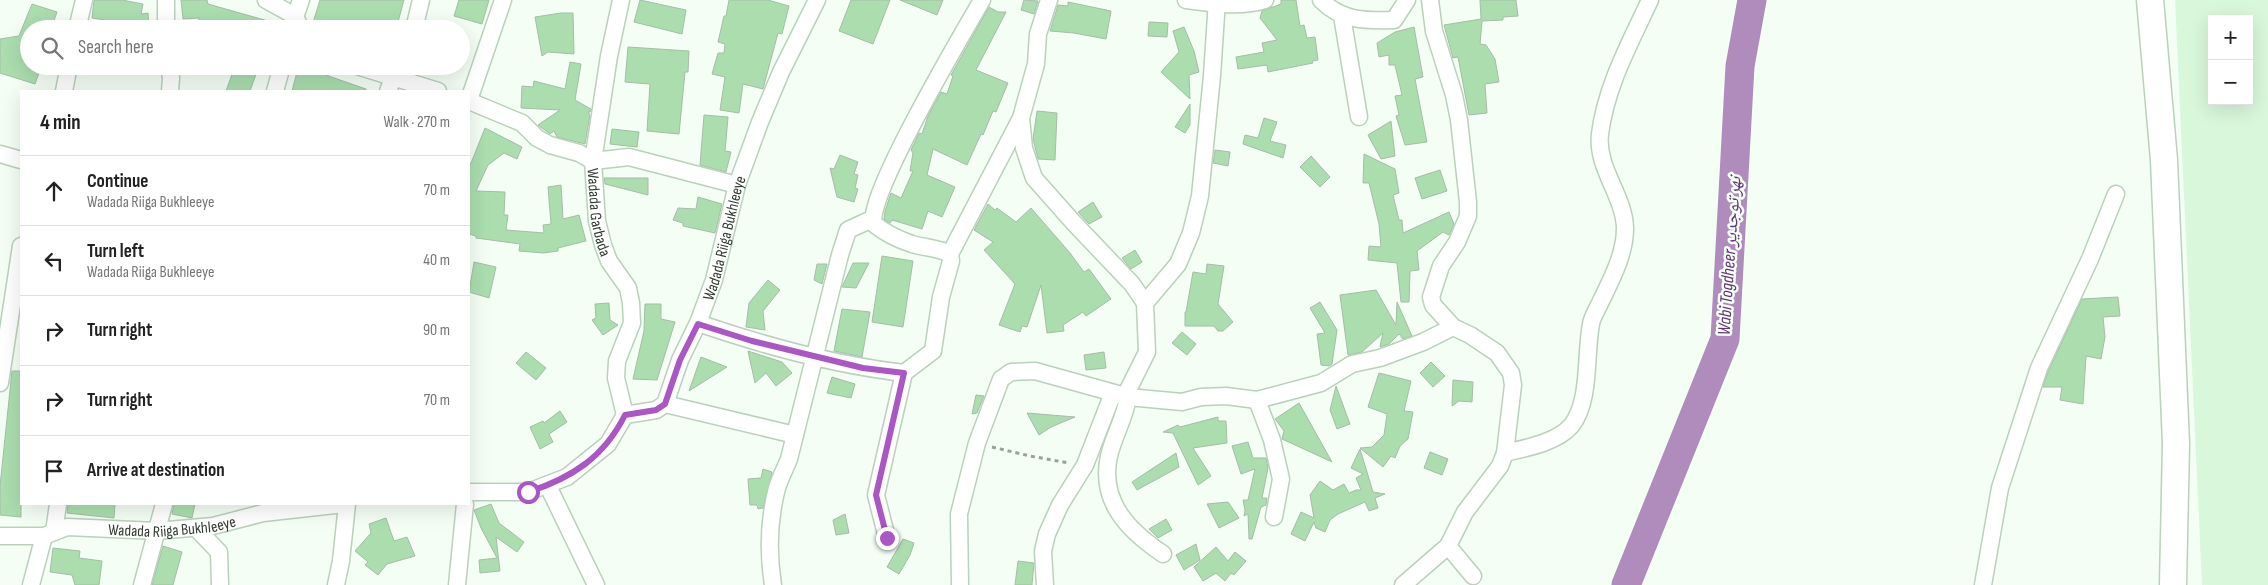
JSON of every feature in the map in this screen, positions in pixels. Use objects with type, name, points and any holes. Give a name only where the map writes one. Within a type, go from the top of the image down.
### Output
[{"type":"highway","points":[[2150,0],[2164,160],[2176,444],[2173,585]]},
{"type":"street","points":[[79,20],[84,0]]},
{"type":"street","points":[[166,0],[166,20]]},
{"type":"street","points":[[266,0],[290,20]]},
{"type":"street","points":[[297,20],[301,0]]},
{"type":"street","points":[[416,20],[421,0]]},
{"type":"street","points":[[470,97],[503,0]]},
{"type":"street","name":"Wadada Garbada","points":[[621,0],[609,56],[593,161],[597,221],[603,246],[609,261],[628,288],[631,303],[632,323],[617,361],[616,378],[625,415]]},
{"type":"street","name":"Wadada Riiga Bukhleeye","points":[[665,404],[680,360],[698,324],[714,280],[737,186],[760,122],[777,80],[817,0]]},
{"type":"street","points":[[950,254],[938,249],[910,243],[881,230],[874,224],[872,219],[889,173],[939,76],[982,0]]},
{"type":"street","points":[[887,538],[876,495],[904,373],[933,351],[941,297],[951,261],[950,254],[1021,118],[1036,64],[1038,34],[1049,0]]},
{"type":"street","points":[[1186,0],[1218,2],[1258,2],[1265,0]]},
{"type":"street","points":[[1321,0],[1328,8],[1342,16],[1358,20],[1394,20],[1407,0]]},
{"type":"street","points":[[1403,585],[1448,546],[1465,512],[1491,480],[1505,453],[1513,385],[1511,373],[1497,353],[1470,335],[1453,327],[1433,305],[1431,297],[1441,266],[1457,242],[1468,216],[1468,202],[1459,120],[1454,95],[1434,31],[1430,0]]},
{"type":"street","points":[[1505,453],[1534,445],[1562,434],[1578,416],[1586,379],[1587,347],[1592,321],[1616,270],[1622,250],[1625,229],[1622,209],[1602,161],[1599,137],[1604,109],[1616,75],[1650,0]]},
{"type":"street","points":[[1145,303],[1178,264],[1191,233],[1200,196],[1218,2]]},
{"type":"street","points":[[1342,16],[1359,117]]},
{"type":"street","points":[[64,90],[67,75]]},
{"type":"street","points":[[170,75],[170,90]]},
{"type":"street","points":[[275,90],[279,75]]},
{"type":"street","points":[[393,78],[435,90]]},
{"type":"street","points":[[470,100],[522,123],[537,138],[550,145],[580,154],[593,161],[629,157],[737,186]]},
{"type":"street","points":[[1021,118],[1024,148],[1034,178],[1132,284],[1145,303],[1147,352],[1138,373],[1122,395],[1085,465],[1060,505],[1047,534],[1043,551],[1045,585]]},
{"type":"street","points":[[0,154],[20,160]]},
{"type":"street","points":[[1984,585],[2000,488],[2039,368],[2090,259],[2116,194]]},
{"type":"street","points":[[773,585],[769,563],[776,497],[816,356],[840,255],[848,230],[872,219]]},
{"type":"street","points":[[0,383],[20,253]]},
{"type":"street","points":[[698,324],[752,341],[863,368],[904,373]]},
{"type":"street","points":[[958,582],[959,514],[977,443],[1001,379],[1011,372],[1035,371],[1122,395],[1182,402],[1201,397],[1226,396],[1257,400],[1321,382],[1352,364],[1380,358],[1423,342],[1453,327]]},
{"type":"street","points":[[1122,395],[1126,412],[1110,454],[1107,469],[1109,492],[1116,508],[1135,534],[1163,554]]},
{"type":"street","points":[[1257,400],[1272,440],[1281,479],[1274,517]]},
{"type":"street","points":[[470,492],[528,492],[548,486],[567,477],[608,444],[625,415],[656,410],[665,404],[795,435]]},
{"type":"street","points":[[548,486],[596,585]]},
{"type":"street","points":[[31,585],[58,505]]},
{"type":"street","points":[[142,585],[164,505]]},
{"type":"street","name":"Wadada Riiga Bukhleeye","points":[[0,536],[49,534],[67,527],[157,531],[196,528],[227,524],[265,508],[325,505]]},
{"type":"street","points":[[336,585],[341,560],[345,505]]},
{"type":"street","points":[[456,585],[465,505]]},
{"type":"street","points":[[196,528],[219,552],[220,585]]},
{"type":"street","points":[[1448,546],[1473,576]]},
{"type":"path","points":[[977,443],[1030,456],[1085,465]]},
{"type":"shaded area","points":[[2175,0],[2268,0],[2268,585],[2202,585]]},
{"type":"building","points":[[94,0],[122,0],[143,4],[141,14],[148,13],[148,20],[105,20],[92,18]]},
{"type":"building","points":[[181,0],[207,0],[208,4],[264,20],[199,20],[199,18],[183,19]]},
{"type":"building","points":[[320,0],[404,0],[398,20],[314,20]]},
{"type":"building","points":[[459,0],[489,0],[482,24],[454,16]]},
{"type":"building","points":[[640,0],[686,10],[682,34],[634,22]]},
{"type":"building","points":[[729,0],[768,0],[789,6],[782,34],[778,33],[763,89],[743,84],[739,113],[720,110],[725,77],[712,74],[718,53],[724,53],[725,44],[718,42]]},
{"type":"building","points":[[851,0],[890,0],[873,44],[839,31]]},
{"type":"building","points":[[900,0],[943,0],[937,15]]},
{"type":"building","points":[[1024,0],[1038,1],[1034,14],[1021,10]]},
{"type":"building","points":[[1281,0],[1296,0],[1300,26],[1304,25],[1307,38],[1315,37],[1318,60],[1312,61],[1313,63],[1268,72],[1267,65],[1238,69],[1236,57],[1264,52],[1262,43],[1277,40],[1260,18],[1262,11],[1281,4]]},
{"type":"building","points":[[1480,0],[1516,0],[1518,16],[1503,17],[1503,20],[1482,21],[1480,44],[1486,45],[1495,59],[1499,82],[1485,84],[1487,113],[1469,115],[1458,57],[1453,58],[1444,25],[1481,19]]},
{"type":"building","points":[[1068,2],[1111,11],[1106,39],[1050,31],[1058,5],[1068,6]]},
{"type":"building","points":[[32,4],[57,12],[54,20],[26,20]]},
{"type":"building","points":[[989,7],[998,12],[1006,12],[976,70],[1008,83],[996,112],[993,111],[967,165],[933,149],[927,175],[955,187],[942,217],[928,211],[922,229],[892,220],[890,223],[884,219],[891,193],[901,198],[913,171],[910,171],[913,153],[911,150],[919,133],[922,134],[928,116],[941,92],[947,94],[953,76],[951,75]]},
{"type":"building","points":[[573,13],[574,54],[548,52],[542,56],[535,17]]},
{"type":"building","points":[[1149,22],[1168,23],[1167,37],[1148,36]]},
{"type":"building","points":[[1184,27],[1194,51],[1199,72],[1189,75],[1190,99],[1161,72],[1179,52],[1173,31]]},
{"type":"building","points":[[1414,27],[1423,77],[1415,79],[1427,142],[1405,145],[1396,116],[1399,115],[1395,96],[1402,95],[1395,65],[1389,65],[1389,55],[1379,57],[1377,43],[1395,32]]},
{"type":"building","points":[[20,34],[20,75],[38,75],[35,84],[0,73],[0,39],[19,36]]},
{"type":"building","points":[[628,47],[689,51],[688,72],[685,72],[679,134],[647,131],[650,84],[625,82]]},
{"type":"building","points":[[570,62],[581,64],[575,100],[591,109],[588,112],[590,115],[585,144],[557,137],[554,131],[550,134],[538,125],[560,110],[521,108],[522,86],[533,87],[534,81],[565,89]]},
{"type":"building","points":[[232,75],[256,75],[250,90],[226,90]]},
{"type":"building","points":[[296,75],[326,75],[366,89],[366,90],[292,90]]},
{"type":"building","points":[[1190,104],[1190,125],[1185,133],[1175,127]]},
{"type":"building","points":[[1037,111],[1057,113],[1055,160],[1038,159],[1033,139]]},
{"type":"building","points":[[704,115],[728,117],[725,151],[731,152],[726,172],[700,165]]},
{"type":"building","points":[[1264,118],[1277,122],[1270,141],[1286,145],[1283,158],[1243,144],[1245,135],[1258,138]]},
{"type":"building","points":[[1391,121],[1395,156],[1381,159],[1368,135]]},
{"type":"building","points":[[485,128],[522,147],[517,159],[504,153],[488,165],[476,191],[505,192],[504,215],[508,215],[506,230],[544,233],[543,225],[551,224],[548,187],[561,185],[563,219],[579,215],[586,241],[558,248],[558,251],[543,253],[519,251],[520,244],[476,238],[476,236],[470,234],[470,166]]},
{"type":"building","points":[[612,129],[639,132],[637,147],[610,144]]},
{"type":"building","points":[[1215,150],[1230,152],[1228,166],[1213,163]]},
{"type":"building","points":[[1364,154],[1395,169],[1399,193],[1393,195],[1399,220],[1402,220],[1403,233],[1449,212],[1454,224],[1449,235],[1443,232],[1417,251],[1419,270],[1410,271],[1409,302],[1401,302],[1397,263],[1368,260],[1369,246],[1381,247],[1379,224],[1369,183],[1363,183]]},
{"type":"building","points":[[840,155],[858,162],[854,174],[858,175],[855,188],[858,189],[854,202],[837,197],[830,168],[834,169]]},
{"type":"building","points":[[1311,156],[1330,177],[1320,187],[1300,167]]},
{"type":"building","points":[[1440,170],[1447,191],[1422,199],[1415,178]]},
{"type":"building","points":[[604,178],[648,178],[648,195],[605,184]]},
{"type":"building","points":[[698,197],[722,204],[715,233],[683,226],[683,223],[673,220],[678,208],[696,209]]},
{"type":"building","points":[[1093,202],[1102,217],[1089,224],[1078,212]]},
{"type":"building","points":[[988,204],[995,210],[997,208],[1016,222],[1031,208],[1084,272],[1089,269],[1111,299],[1086,316],[1083,312],[1063,325],[1064,331],[1047,333],[1041,285],[1027,327],[1022,326],[1020,332],[999,325],[1015,284],[984,250],[993,242],[974,230]]},
{"type":"building","points":[[1135,250],[1142,262],[1131,269],[1122,258]]},
{"type":"building","points":[[882,256],[913,261],[903,327],[872,322]]},
{"type":"building","points":[[474,262],[496,267],[489,298],[470,292]]},
{"type":"building","points":[[853,263],[869,263],[856,288],[842,287]]},
{"type":"building","points":[[817,264],[827,264],[822,284],[814,280]]},
{"type":"building","points":[[1207,264],[1224,266],[1218,304],[1233,322],[1223,331],[1218,331],[1214,326],[1185,326],[1185,312],[1193,272],[1206,274]]},
{"type":"building","points":[[768,280],[780,290],[763,311],[765,330],[746,327],[749,303]]},
{"type":"building","points":[[1376,290],[1396,325],[1397,302],[1412,336],[1403,339],[1399,334],[1389,344],[1380,347],[1383,333],[1362,352],[1348,355],[1340,295]]},
{"type":"building","points":[[2118,297],[2120,316],[2103,317],[2105,337],[2101,359],[2086,356],[2083,404],[2060,400],[2062,387],[2043,387],[2048,372],[2082,299]]},
{"type":"building","points":[[1320,302],[1337,330],[1332,364],[1329,366],[1321,365],[1317,334],[1325,333],[1310,308]]},
{"type":"building","points":[[609,303],[610,320],[618,325],[603,335],[592,320],[596,318],[595,304]]},
{"type":"building","points":[[645,304],[661,304],[661,319],[675,322],[657,380],[633,379],[644,331]]},
{"type":"building","points":[[842,309],[870,312],[862,357],[834,351]]},
{"type":"building","points":[[1182,332],[1196,344],[1187,355],[1172,343]]},
{"type":"building","points":[[748,351],[782,362],[792,373],[776,386],[766,373],[755,383]]},
{"type":"building","points":[[526,352],[546,368],[536,380],[516,363]]},
{"type":"building","points":[[1104,352],[1106,368],[1086,370],[1084,355]]},
{"type":"building","points":[[701,357],[727,367],[689,391]]},
{"type":"building","points":[[1431,362],[1445,376],[1433,387],[1420,373]]},
{"type":"building","points":[[12,371],[20,371],[21,517],[0,515],[0,486]]},
{"type":"building","points":[[1379,373],[1411,381],[1404,411],[1413,412],[1408,439],[1400,446],[1395,458],[1391,456],[1383,467],[1360,448],[1372,447],[1384,435],[1387,414],[1368,407]]},
{"type":"building","points":[[832,377],[855,384],[851,398],[827,393]]},
{"type":"building","points":[[1453,380],[1473,382],[1472,402],[1459,401],[1452,406]]},
{"type":"building","points":[[1336,386],[1350,424],[1337,429],[1330,410]]},
{"type":"building","points":[[976,395],[984,396],[977,413],[972,414]]},
{"type":"building","points":[[1299,403],[1332,462],[1282,439],[1284,431],[1275,419]]},
{"type":"building","points":[[560,411],[567,422],[549,434],[553,442],[540,449],[530,427],[543,421],[544,423]]},
{"type":"building","points":[[1027,413],[1075,417],[1051,427],[1039,435]]},
{"type":"building","points":[[1218,417],[1218,421],[1226,421],[1227,443],[1193,448],[1211,476],[1198,485],[1173,433],[1163,432],[1178,425],[1180,427]]},
{"type":"building","points":[[1248,442],[1253,458],[1266,458],[1268,468],[1262,498],[1267,498],[1266,505],[1261,507],[1252,539],[1249,539],[1248,514],[1244,516],[1243,500],[1248,500],[1255,469],[1241,474],[1232,446]]},
{"type":"building","points":[[1360,449],[1373,492],[1385,494],[1375,498],[1378,508],[1369,511],[1365,502],[1338,514],[1330,520],[1325,532],[1316,528],[1314,522],[1305,541],[1291,534],[1301,512],[1314,518],[1310,495],[1320,481],[1333,490],[1344,484],[1349,493],[1361,490],[1356,478],[1363,474],[1351,468]]},
{"type":"building","points":[[1430,452],[1448,459],[1442,475],[1424,468]]},
{"type":"building","points":[[1176,453],[1179,467],[1137,490],[1132,482]]},
{"type":"building","points":[[763,469],[772,472],[763,508],[758,509],[757,505],[750,505],[748,479],[761,478]]},
{"type":"building","points":[[1228,502],[1239,518],[1219,528],[1207,504]]},
{"type":"building","points":[[491,504],[499,523],[524,542],[517,552],[496,537],[500,571],[480,573],[479,560],[497,558],[474,510]]},
{"type":"building","points":[[68,505],[115,505],[114,518],[67,513]]},
{"type":"building","points":[[174,505],[195,505],[192,518],[172,514]]},
{"type":"building","points":[[845,514],[849,533],[836,535],[833,520]]},
{"type":"building","points":[[386,518],[394,541],[407,537],[415,556],[387,564],[378,575],[365,565],[368,562],[355,551],[371,533],[369,524]]},
{"type":"building","points":[[1166,519],[1172,530],[1158,538],[1149,529]]},
{"type":"building","points":[[903,539],[914,543],[910,555],[899,574],[887,567]]},
{"type":"building","points":[[1196,544],[1200,560],[1184,570],[1176,555]]},
{"type":"building","points":[[163,546],[182,552],[173,585],[152,585]]},
{"type":"building","points":[[1216,547],[1228,561],[1235,552],[1246,561],[1234,575],[1231,573],[1225,581],[1216,573],[1203,581],[1194,567]]},
{"type":"building","points":[[53,548],[80,551],[79,558],[102,561],[99,585],[75,585],[72,575],[50,572]]},
{"type":"building","points":[[1018,561],[1034,563],[1032,585],[1015,585]]},
{"type":"waterway","name":"Wabi Togdheer نهر توجدير","points":[[1626,585],[1725,339],[1740,66],[1752,0]]},
{"type":"route","points":[[528,492],[548,486],[567,477],[590,460],[608,444],[625,415],[656,410],[665,404],[680,360],[698,324],[752,341],[863,368],[904,373],[876,495],[887,538]]}]
